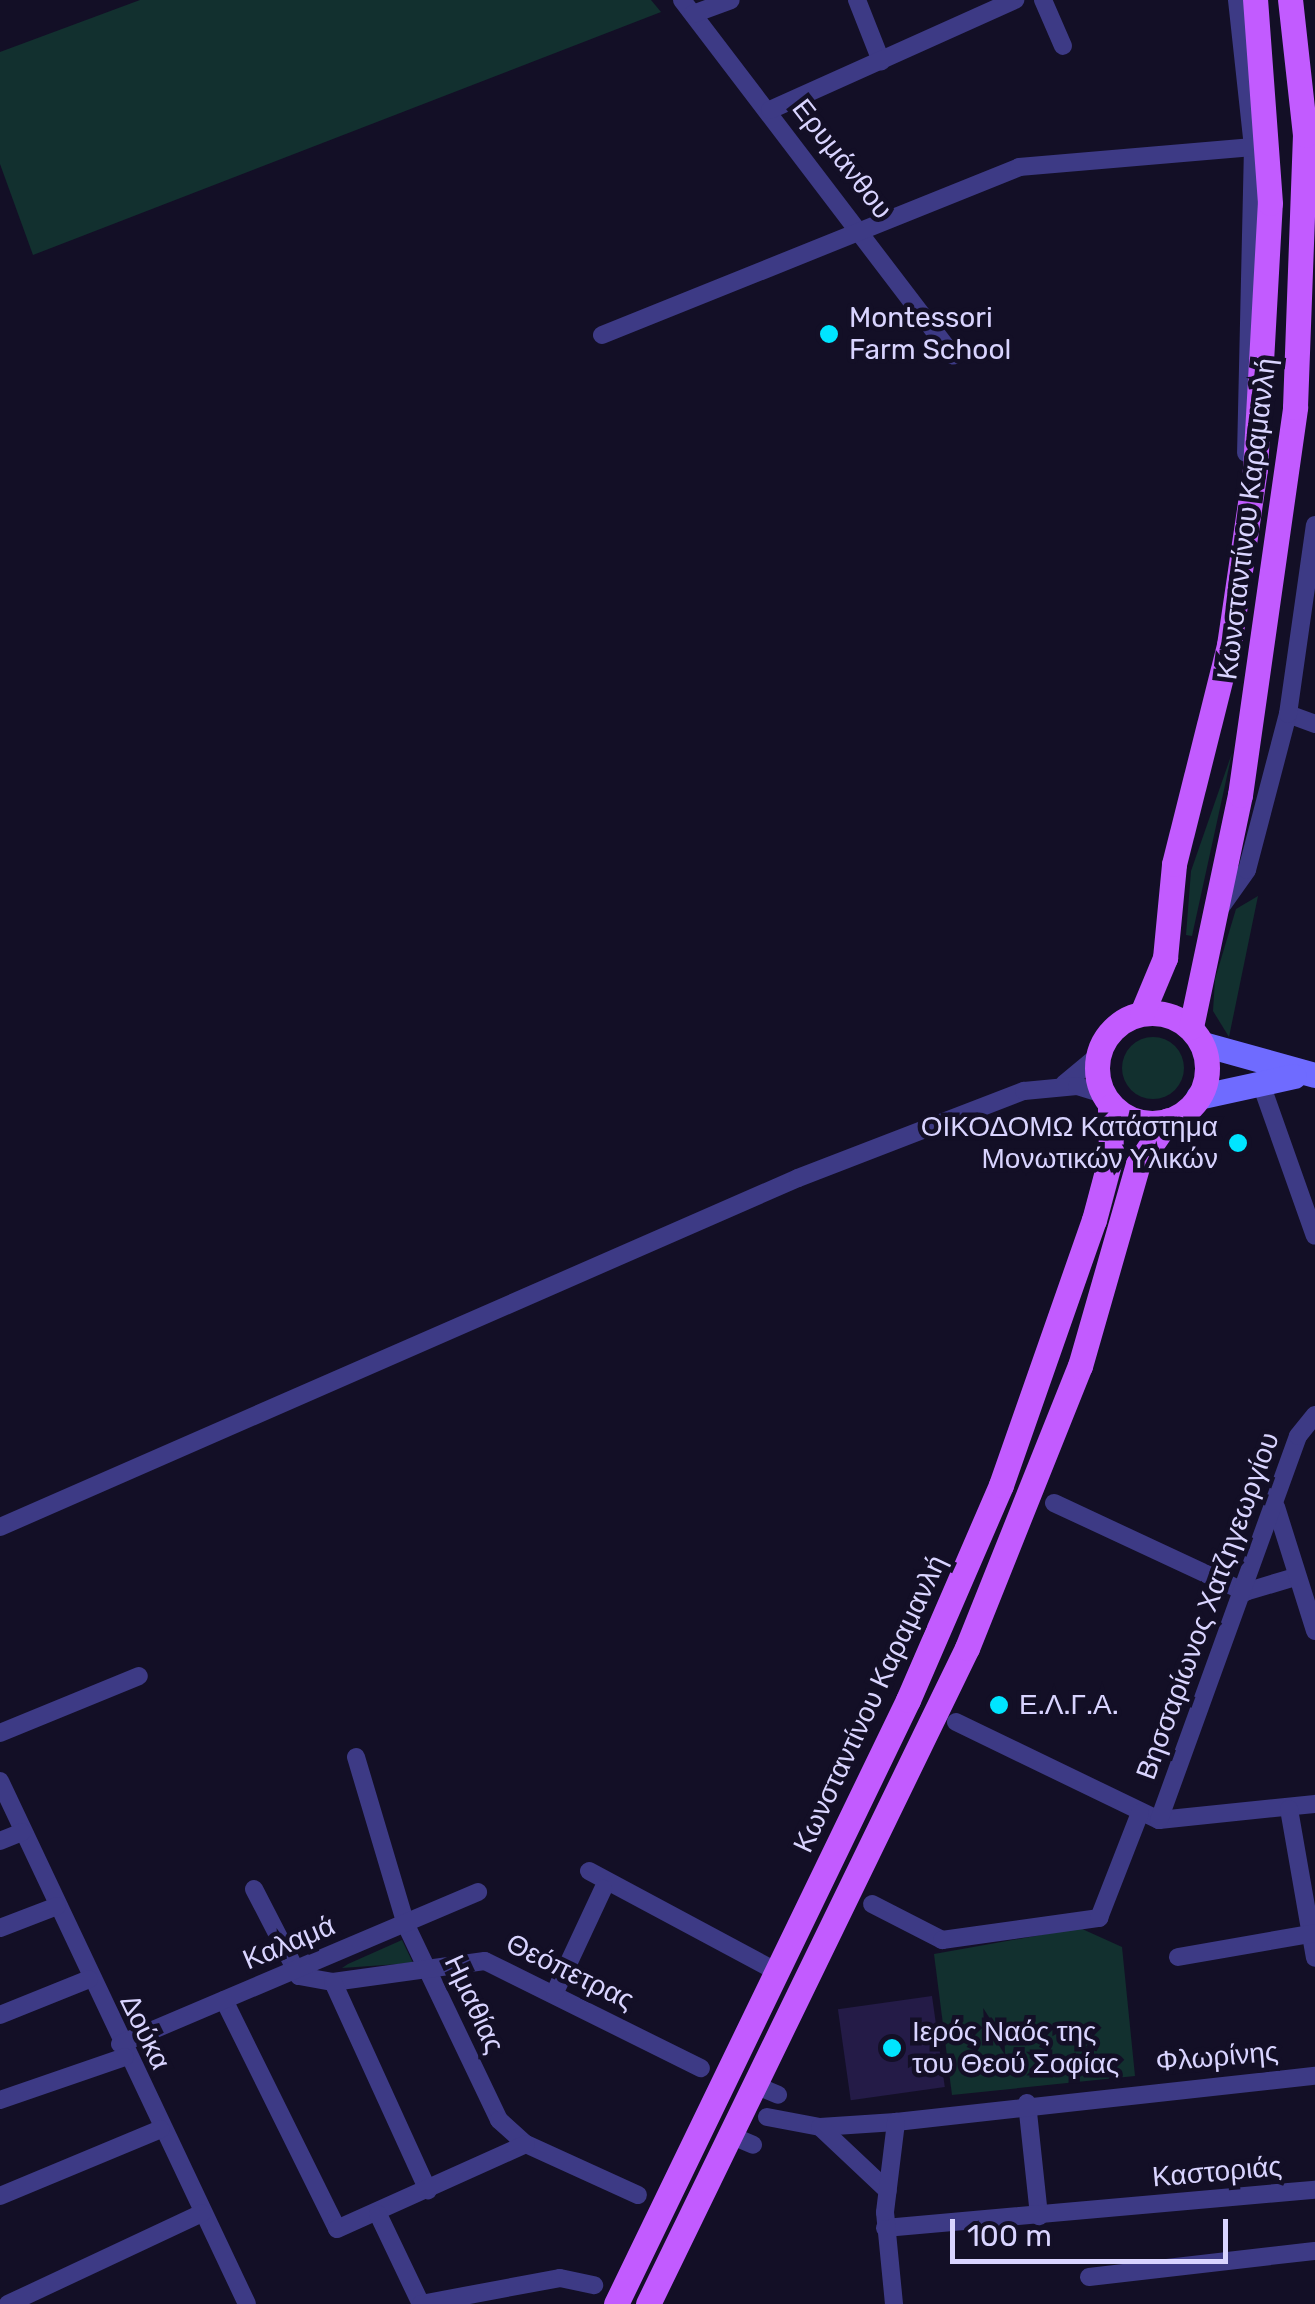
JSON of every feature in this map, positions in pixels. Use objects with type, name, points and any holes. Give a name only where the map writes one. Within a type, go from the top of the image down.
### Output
[{"type":"main road","name":"Κωνσταντίνου Καραμανλή","points":[[1142,1013],[1165,958],[1174,864],[1229,644],[1252,492],[1270,203],[1254,0]]},
{"type":"main road","name":"Κωνσταντίνου Καραμανλή","points":[[1197,1036],[1208,923],[1240,795],[1295,407],[1305,134],[1290,0]]},
{"type":"main road","points":[[1168,1120],[1129,1120],[1106,1100],[1100,1054],[1115,1027],[1142,1013],[1168,1013],[1197,1036],[1312,1075]]},
{"type":"main road","points":[[1197,1036],[1207,1073],[1198,1097]]},
{"type":"main road","points":[[648,2304],[742,2140],[974,1632],[1080,1366],[1138,1164],[1168,1120],[1198,1097],[1260,1081],[1312,1075]]},
{"type":"main road","name":"Κωνσταντίνου Καραμανλή","points":[[616,2304],[766,1966],[1001,1485],[1094,1220],[1112,1144],[1106,1100]]},
{"type":"street","points":[[688,7],[731,0]]},
{"type":"street","points":[[857,0],[881,60]]},
{"type":"street","points":[[770,110],[1015,0]]},
{"type":"street","points":[[1043,0],[1063,46]]},
{"type":"street","points":[[1237,0],[1253,146],[1244,387],[1252,492]]},
{"type":"street","name":"Ερυμάνθου","points":[[688,7],[862,230],[953,356]]},
{"type":"street","points":[[602,335],[1034,164],[1253,146]]},
{"type":"street","points":[[1208,923],[1243,880],[1288,714],[1315,525]]},
{"type":"street","points":[[1288,714],[1313,720]]},
{"type":"street","points":[[1054,1088],[1086,1073],[1100,1054]]},
{"type":"street","points":[[1260,1081],[1315,1236]]},
{"type":"street","points":[[0,1527],[602,1258],[1024,1091],[1054,1088],[1106,1100]]},
{"type":"street","name":"Βησσαρίωνος Χατζηγεωργίου","points":[[1159,1820],[1245,1592],[1298,1436],[1315,1416]]},
{"type":"street","points":[[1054,1503],[1245,1592],[1295,1577]]},
{"type":"street","points":[[1276,1506],[1315,1632]]},
{"type":"street","points":[[0,1733],[139,1676]]},
{"type":"street","points":[[956,1722],[1159,1820],[1315,1804]]},
{"type":"street","name":"Ημαθίας","points":[[356,1757],[406,1925],[499,2120],[526,2144],[638,2196]]},
{"type":"street","name":"Δούκα","points":[[0,1781],[122,2050],[247,2304]]},
{"type":"street","points":[[1289,1808],[1314,1934],[1315,1958]]},
{"type":"street","points":[[872,1904],[942,1940],[1099,1918],[1140,1813]]},
{"type":"street","points":[[0,1841],[22,1832]]},
{"type":"street","points":[[590,1871],[766,1966]]},
{"type":"street","points":[[254,1889],[292,1972]]},
{"type":"street","points":[[555,1992],[603,1889]]},
{"type":"street","name":"Καλαμά","points":[[0,2100],[478,1892]]},
{"type":"street","points":[[0,1928],[57,1906]]},
{"type":"street","points":[[1178,1956],[1314,1934]]},
{"type":"street","name":"Θεόπετρας","points":[[292,1972],[332,1982],[484,1961],[555,1992],[701,2068]]},
{"type":"street","points":[[0,2015],[89,1980]]},
{"type":"street","points":[[332,1982],[428,2190]]},
{"type":"street","points":[[224,2000],[338,2229],[526,2144]]},
{"type":"street","name":"Φλωρίνης","points":[[767,2117],[820,2126],[896,2122],[1027,2103],[1315,2076]]},
{"type":"street","points":[[1027,2103],[1038,2216]]},
{"type":"street","points":[[894,2304],[885,2228],[896,2122]]},
{"type":"street","points":[[820,2126],[888,2191]]},
{"type":"street","points":[[0,2196],[161,2130]]},
{"type":"street","name":"Καστοριάς","points":[[885,2228],[1315,2190]]},
{"type":"street","points":[[8,2304],[202,2213]]},
{"type":"street","points":[[378,2214],[421,2304],[560,2278],[594,2284]]},
{"type":"street","points":[[1089,2276],[1315,2251]]},
{"type":"green space","points":[[140,0],[651,0],[661,12],[33,255],[0,164],[0,52]]},
{"type":"green space","points":[[1232,753],[1192,936],[1186,935],[1191,871]]},
{"type":"green space","points":[[1258,896],[1229,1037],[1213,1011],[1215,979],[1236,909]]},
{"type":"green space","points":[[1153,1037],[1175,1046],[1184,1068],[1175,1090],[1153,1099],[1131,1090],[1122,1068],[1131,1046]]},
{"type":"green space","points":[[1080,1928],[1122,1947],[1135,2076],[952,2095],[934,1954]]},
{"type":"green space","points":[[402,1940],[413,1963],[342,1968],[348,1964]]},
{"type":"building","name":"Ιερός Ναός της του Θεού Σοφίας","points":[[932,1996],[945,2087],[851,2100],[838,2009]]},
{"type":"place","name":"Montessori Farm School","points":[[829,334]]},
{"type":"place","name":"ΟΙΚΟΔΟΜΩ Κατάστημα Μονωτικών Υλικών","points":[[1238,1143]]},
{"type":"place","name":"Ε.Λ.Γ.Α.","points":[[999,1705]]},
{"type":"place","name":"Ιερός Ναός της του Θεού Σοφίας","points":[[892,2048]]}]
